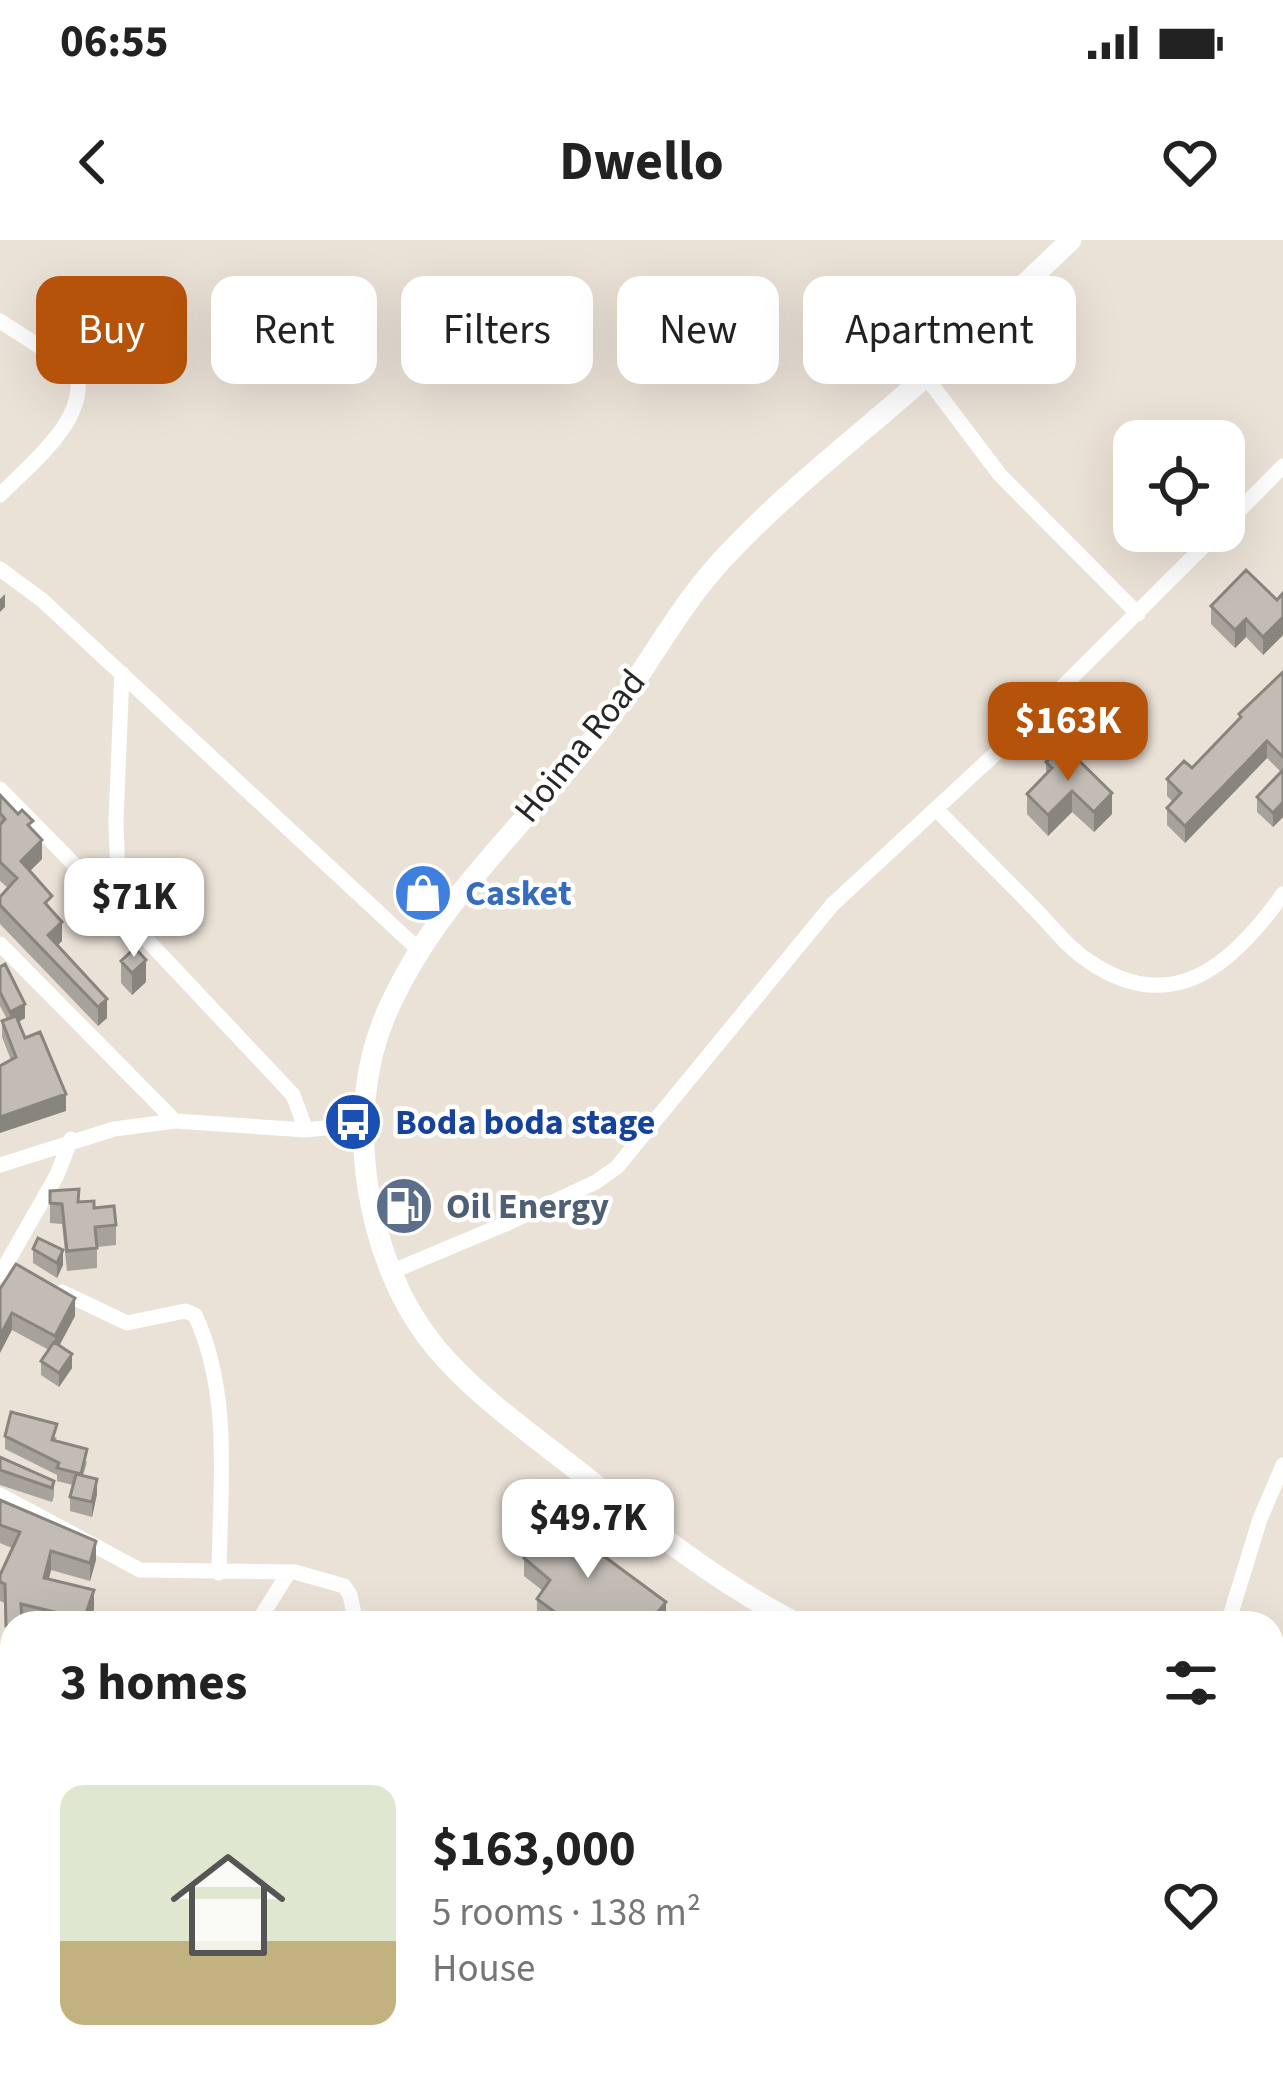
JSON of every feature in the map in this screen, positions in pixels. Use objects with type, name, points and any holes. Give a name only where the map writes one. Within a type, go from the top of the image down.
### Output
[{"type":"main road","name":"Hoima Road","points":[[1033,276],[1071,240]]},
{"type":"main road","name":"Hoima Road","points":[[774,1611],[623,1508],[477,1390],[432,1343],[391,1272],[366,1182],[362,1124],[384,1018],[420,951],[486,862],[598,732],[721,561],[918,384]]},
{"type":"street","points":[[0,321],[76,370],[80,391],[59,431],[0,495]]},
{"type":"street","points":[[931,384],[1000,475],[1138,614]]},
{"type":"street","points":[[1245,505],[1283,466]]},
{"type":"street","points":[[391,1272],[510,1222],[617,1167],[800,940],[851,885],[937,810],[1199,552]]},
{"type":"street","points":[[0,569],[42,600],[420,951]]},
{"type":"street","points":[[119,910],[116,821],[122,673]]},
{"type":"street","points":[[0,789],[292,1095],[306,1130]]},
{"type":"street","points":[[937,810],[1085,959],[1135,986],[1175,987],[1208,971],[1264,921],[1283,894]]},
{"type":"street","points":[[0,944],[175,1121]]},
{"type":"street","points":[[0,1165],[71,1139],[175,1121],[306,1130],[362,1124]]},
{"type":"street","points":[[26,1273],[4,1268],[57,1175],[71,1139]]},
{"type":"street","points":[[45,1283],[101,1314],[128,1323],[185,1311],[195,1315],[211,1365],[222,1439],[219,1574]]},
{"type":"street","points":[[1232,1611],[1260,1519],[1283,1465]]},
{"type":"street","points":[[0,1495],[135,1568],[219,1574],[290,1572],[344,1586],[353,1611]]},
{"type":"street","points":[[264,1611],[290,1572]]},
{"type":"building","points":[[1246,570],[1277,600],[1283,593],[1283,617],[1263,637],[1246,619],[1235,630],[1211,606]]},
{"type":"building","points":[[1283,672],[1283,757],[1267,741],[1185,826],[1167,808],[1181,793],[1167,779],[1184,761],[1192,768]]},
{"type":"building","points":[[1063,745],[1112,793],[1094,812],[1072,791],[1048,815],[1027,794],[1052,768],[1046,762]]},
{"type":"building","points":[[1283,770],[1283,802],[1273,813],[1257,797]]},
{"type":"building","points":[[0,795],[18,814],[22,810],[33,821],[28,825],[42,840],[21,861],[52,896],[45,903],[62,922],[48,935],[107,999],[98,1007],[0,905],[0,897],[17,878],[0,862],[0,825],[5,819],[0,813]]},
{"type":"building","points":[[135,948],[146,960],[132,973],[121,961]]},
{"type":"building","points":[[5,964],[25,1004],[10,1012],[0,992],[0,967]]},
{"type":"building","points":[[16,1016],[25,1038],[40,1032],[66,1094],[0,1117],[0,1066],[16,1057],[2,1021]]},
{"type":"building","points":[[79,1189],[78,1202],[94,1201],[94,1208],[114,1206],[116,1225],[95,1227],[97,1248],[67,1251],[62,1204],[50,1203],[50,1191]]},
{"type":"building","points":[[38,1238],[63,1250],[57,1263],[33,1249]]},
{"type":"building","points":[[16,1264],[75,1298],[55,1336],[12,1313],[0,1336],[0,1289]]},
{"type":"building","points":[[54,1342],[72,1354],[59,1373],[41,1361]]},
{"type":"building","points":[[11,1412],[57,1424],[52,1440],[87,1449],[81,1474],[57,1468],[59,1463],[5,1436]]},
{"type":"building","points":[[0,1457],[54,1481],[52,1488],[0,1470]]},
{"type":"building","points":[[76,1474],[97,1479],[92,1502],[70,1497]]},
{"type":"building","points":[[0,1500],[96,1541],[90,1563],[51,1551],[44,1578],[94,1590],[87,1611],[50,1611],[21,1604],[21,1611],[6,1611],[0,1575],[20,1532],[0,1525]]},
{"type":"building","points":[[557,1513],[601,1554],[666,1602],[659,1611],[553,1611],[537,1599],[550,1580],[524,1558]]},
{"type":"place","name":"Casket","points":[[423,893]]},
{"type":"place","name":"Boda boda stage","points":[[353,1122]]},
{"type":"place","name":"Oil Energy","points":[[404,1206]]}]
